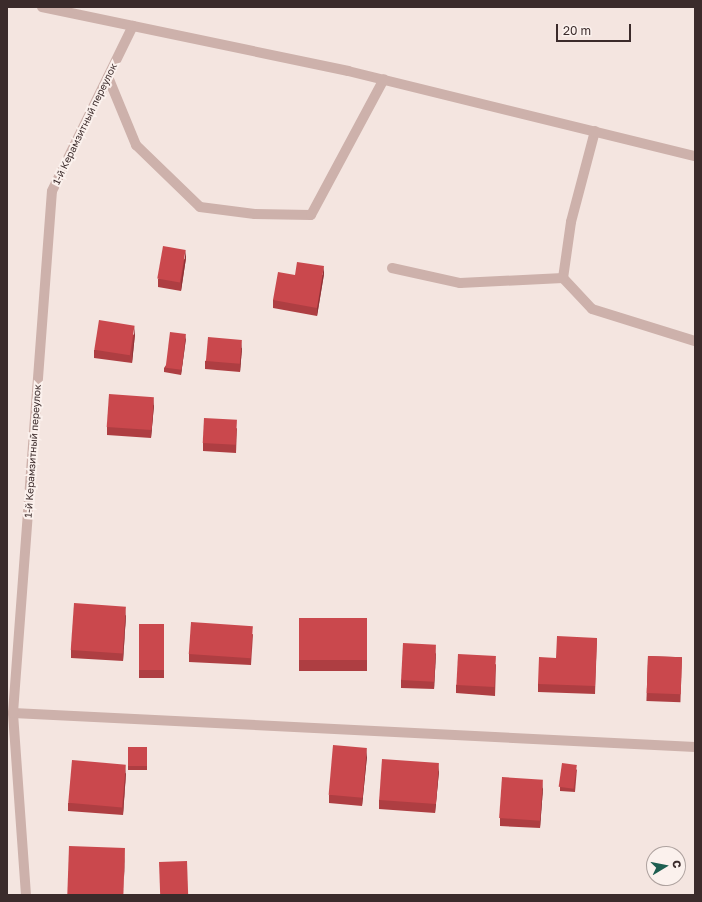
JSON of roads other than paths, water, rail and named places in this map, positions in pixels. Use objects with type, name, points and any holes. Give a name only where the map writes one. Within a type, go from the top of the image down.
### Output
[{"type":"street","points":[[42,7],[384,79],[695,156]]},
{"type":"street","name":"1-й Керамзитный переулок","points":[[26,895],[10,713],[52,191],[133,26]]},
{"type":"street","points":[[108,77],[136,145],[200,207],[255,214],[312,216],[384,79]]},
{"type":"street","points":[[563,278],[571,222],[595,131]]},
{"type":"street","points":[[392,268],[460,283],[563,278],[592,309],[695,341]]},
{"type":"street","points":[[10,713],[695,747]]}]
